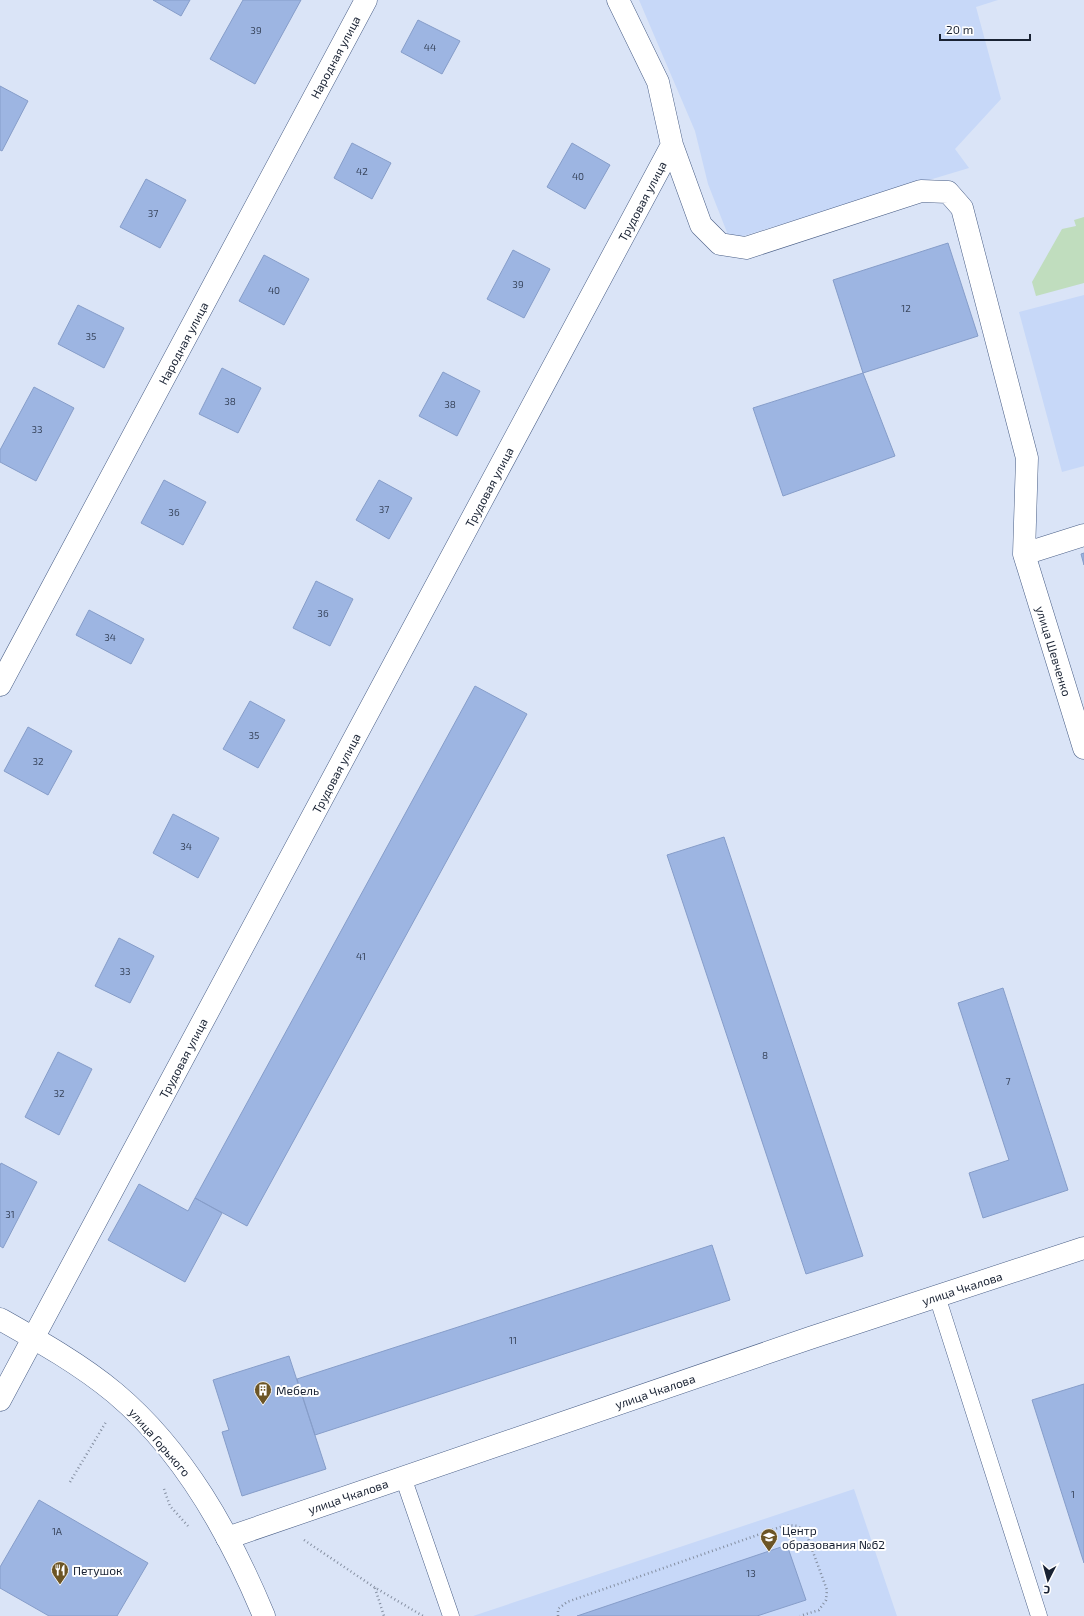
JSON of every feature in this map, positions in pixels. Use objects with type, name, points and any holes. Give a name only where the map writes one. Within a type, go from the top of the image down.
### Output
[{"type":"street","name":"Народная улица","points":[[0,685],[366,0]]},
{"type":"street","name":"улица Шевченко","points":[[618,0],[658,82],[672,145],[701,225],[720,244],[746,248],[921,191],[948,192],[962,208],[1028,458],[1024,554],[1084,748]]},
{"type":"street","name":"Трудовая улица","points":[[0,1400],[672,145]]},
{"type":"street","points":[[1024,554],[1084,535]]},
{"type":"street","name":"улица Чкалова","points":[[227,1538],[803,1340],[1084,1248]]},
{"type":"street","name":"улица Горького","points":[[0,1319],[78,1366],[114,1392],[146,1422],[203,1495],[254,1591],[264,1616]]},
{"type":"lane","points":[[937,1296],[1039,1616]]},
{"type":"lane","points":[[403,1477],[451,1616]]},
{"type":"path","points":[[70,1482],[110,1417]]},
{"type":"path","points":[[163,1485],[170,1506],[190,1529]]},
{"type":"path","points":[[275,1521],[374,1587],[423,1616]]},
{"type":"path","points":[[558,1616],[558,1609],[567,1602],[786,1525],[798,1526],[806,1533],[827,1590],[826,1600],[819,1610],[800,1616]]},
{"type":"path","points":[[374,1587],[384,1616]]},
{"type":"shaded area","points":[[639,0],[998,0],[976,7],[1001,99],[955,149],[969,168],[730,240],[708,184],[695,131]]},
{"type":"shaded area","points":[[1084,295],[1084,466],[1062,472],[1019,312]]},
{"type":"shaded area","name":"Центр образования №62","points":[[854,1489],[897,1616],[473,1616]]},
{"type":"green space","points":[[1084,217],[1084,283],[1036,296],[1032,282],[1062,229],[1076,226],[1074,220]]},
{"type":"building","points":[[153,0],[190,0],[181,16]]},
{"type":"building","points":[[243,0],[301,0],[255,84],[210,59]]},
{"type":"building","points":[[418,20],[460,41],[442,74],[401,52]]},
{"type":"building","points":[[0,86],[28,101],[2,151],[0,150]]},
{"type":"building","points":[[352,143],[391,163],[372,199],[334,178]]},
{"type":"building","points":[[572,143],[610,165],[585,209],[547,187]]},
{"type":"building","points":[[146,179],[186,200],[160,248],[120,227]]},
{"type":"building","points":[[948,243],[978,336],[863,373],[833,280]]},
{"type":"building","points":[[513,250],[550,269],[524,318],[487,299]]},
{"type":"building","points":[[264,255],[309,279],[284,325],[239,301]]},
{"type":"building","points":[[78,305],[124,328],[104,368],[58,344]]},
{"type":"building","points":[[222,368],[261,388],[238,433],[199,414]]},
{"type":"building","points":[[443,372],[480,391],[457,436],[419,416]]},
{"type":"building","points":[[863,373],[895,456],[783,496],[753,408]]},
{"type":"building","points":[[34,387],[74,408],[36,481],[0,462],[0,450]]},
{"type":"building","points":[[164,480],[206,502],[183,545],[141,523]]},
{"type":"building","points":[[379,480],[412,498],[389,539],[356,520]]},
{"type":"building","points":[[1084,553],[1084,565],[1081,554]]},
{"type":"building","points":[[316,581],[353,599],[330,646],[293,628]]},
{"type":"building","points":[[89,610],[144,639],[131,664],[76,635]]},
{"type":"building","points":[[475,686],[527,714],[247,1226],[195,1198]]},
{"type":"building","points":[[250,701],[285,720],[258,768],[223,749]]},
{"type":"building","points":[[28,727],[72,751],[48,795],[4,771]]},
{"type":"building","points":[[173,814],[219,838],[198,878],[153,853]]},
{"type":"building","points":[[724,837],[863,1256],[806,1274],[667,855]]},
{"type":"building","points":[[119,938],[154,956],[130,1003],[95,986]]},
{"type":"building","points":[[1003,988],[1068,1190],[983,1218],[969,1173],[1009,1160],[958,1003]]},
{"type":"building","points":[[58,1052],[92,1069],[59,1135],[25,1117]]},
{"type":"building","points":[[1,1163],[37,1182],[3,1248],[0,1246]]},
{"type":"building","points":[[139,1184],[188,1211],[195,1198],[222,1213],[185,1282],[108,1240]]},
{"type":"building","points":[[712,1245],[730,1300],[315,1435],[297,1379]]},
{"type":"building","name":"Мебель","points":[[289,1356],[326,1469],[242,1496],[222,1432],[229,1430],[213,1380]]},
{"type":"building","points":[[1084,1384],[1084,1563],[1032,1400]]},
{"type":"building","points":[[39,1500],[148,1563],[117,1616],[49,1616],[0,1588],[0,1567]]},
{"type":"building","points":[[787,1545],[806,1600],[757,1616],[577,1616]]},
{"type":"place","name":"Мебель","points":[[263,1405]]},
{"type":"place","name":"Центр образования №62","points":[[769,1552]]},
{"type":"place","name":"Петушок","points":[[60,1585]]}]
